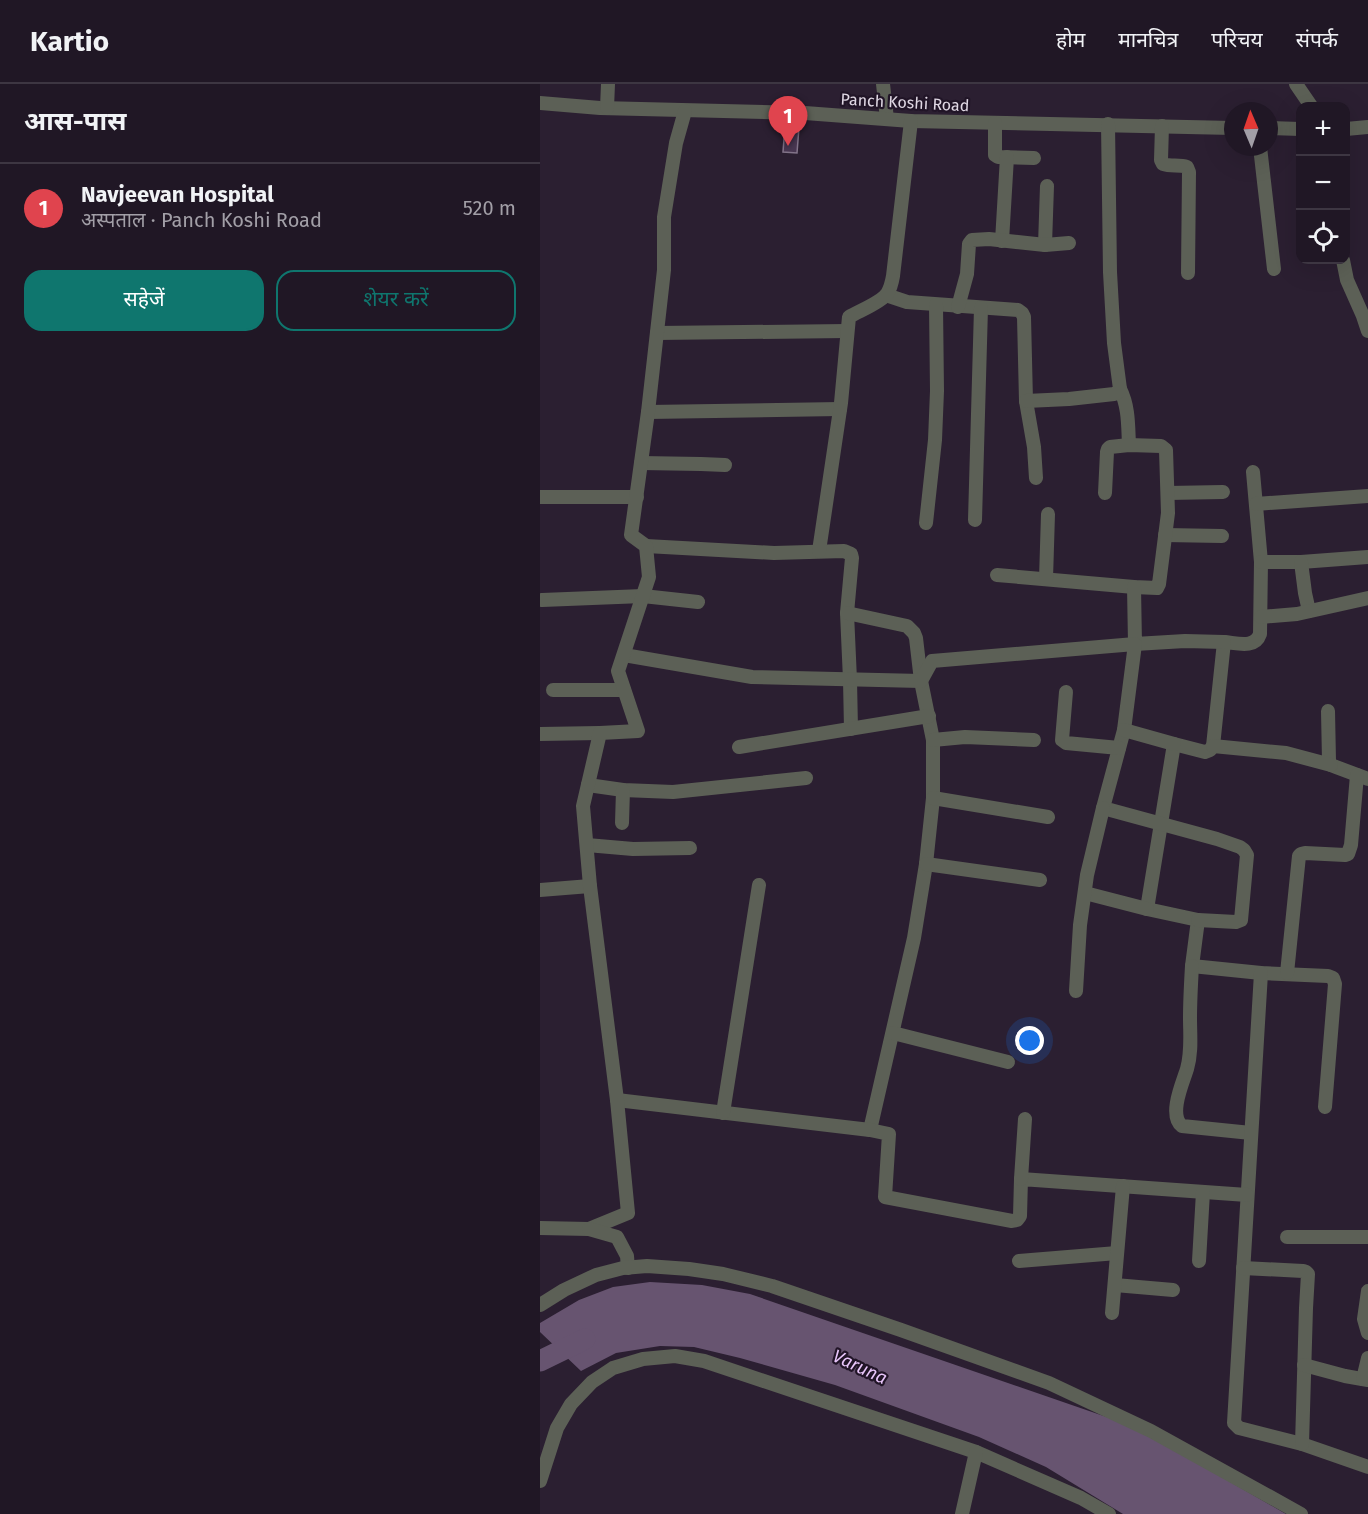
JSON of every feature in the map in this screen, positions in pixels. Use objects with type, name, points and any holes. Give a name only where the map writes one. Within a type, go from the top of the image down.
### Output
[{"type":"street","points":[[607,108],[608,84]]},
{"type":"street","points":[[883,84],[887,119]]},
{"type":"street","points":[[1296,84],[1308,102]]},
{"type":"street","name":"Panch Koshi Road","points":[[540,102],[607,108],[805,113],[911,122],[1224,128]]},
{"type":"street","points":[[685,111],[676,143],[663,218],[664,270],[632,535],[646,546],[774,553],[849,552],[852,556],[847,613],[851,729]]},
{"type":"street","points":[[819,551],[840,409],[849,317],[881,300],[886,295],[893,276],[911,122]]},
{"type":"street","points":[[995,123],[995,155],[1034,158]]},
{"type":"street","points":[[1108,124],[1110,272],[1114,343],[1120,389],[1127,408],[1129,445]]},
{"type":"street","points":[[1162,126],[1161,160],[1163,164],[1187,167],[1189,172],[1188,273]]},
{"type":"street","points":[[1350,129],[1368,128]]},
{"type":"street","points":[[1278,129],[1296,129]]},
{"type":"street","points":[[1261,156],[1274,270]]},
{"type":"street","points":[[1002,241],[1007,157]]},
{"type":"street","points":[[1045,244],[1047,186]]},
{"type":"street","points":[[958,307],[967,274],[970,242],[975,239],[1045,244],[1069,243]]},
{"type":"street","points":[[1344,264],[1347,280],[1368,331]]},
{"type":"street","points":[[886,295],[907,302],[1018,310],[1022,313],[1024,317],[1026,401],[1034,447],[1036,478]]},
{"type":"street","points":[[926,523],[935,440],[936,305]]},
{"type":"street","points":[[975,520],[981,308]]},
{"type":"street","points":[[657,333],[847,332]]},
{"type":"street","points":[[1026,401],[1114,394],[1120,389]]},
{"type":"street","points":[[648,412],[840,409]]},
{"type":"street","points":[[998,575],[1156,588],[1168,513],[1167,455],[1164,447],[1129,445],[1107,449],[1105,493]]},
{"type":"street","points":[[641,463],[725,465]]},
{"type":"street","points":[[921,681],[932,662],[1185,641],[1254,643],[1260,634],[1261,562],[1253,472]]},
{"type":"street","points":[[1167,493],[1223,492]]},
{"type":"street","points":[[1256,504],[1368,495]]},
{"type":"street","points":[[540,496],[637,497]]},
{"type":"street","points":[[1046,579],[1048,514]]},
{"type":"street","points":[[1165,535],[1222,536]]},
{"type":"street","points":[[540,734],[638,731],[618,671],[649,577],[646,546]]},
{"type":"street","points":[[1261,562],[1301,562],[1368,556]]},
{"type":"street","points":[[1301,562],[1309,611]]},
{"type":"street","points":[[1076,991],[1080,926],[1087,875],[1124,730],[1135,644],[1134,587]]},
{"type":"street","points":[[542,600],[642,596],[698,602]]},
{"type":"street","points":[[1261,617],[1297,614],[1368,598]]},
{"type":"street","points":[[847,613],[912,629],[916,639],[921,681],[933,740],[933,798],[926,864],[914,938],[870,1130]]},
{"type":"street","points":[[1124,730],[1205,752],[1210,750],[1213,746],[1224,642]]},
{"type":"street","points":[[624,655],[753,677],[921,681]]},
{"type":"street","points":[[554,690],[624,690]]},
{"type":"street","points":[[1066,692],[1062,740],[1066,743],[1119,748]]},
{"type":"street","points":[[1328,711],[1328,757],[1331,765]]},
{"type":"street","points":[[739,747],[929,716]]},
{"type":"street","points":[[589,1229],[628,1213],[583,807],[600,733]]},
{"type":"street","points":[[933,740],[966,737],[1034,740]]},
{"type":"street","points":[[1147,909],[1174,744]]},
{"type":"street","points":[[1213,746],[1286,753],[1331,765],[1363,777],[1348,854],[1301,854],[1299,856],[1287,973]]},
{"type":"street","points":[[588,785],[623,790],[673,792],[806,778]]},
{"type":"street","points":[[622,823],[623,790]]},
{"type":"street","points":[[933,798],[1048,817]]},
{"type":"street","points":[[1085,893],[1198,920],[1236,922],[1240,920],[1247,855],[1240,846],[1103,808]]},
{"type":"street","points":[[587,845],[641,849],[690,848]]},
{"type":"street","points":[[926,864],[1040,880]]},
{"type":"street","points":[[723,1113],[759,885]]},
{"type":"street","points":[[540,890],[590,886]]},
{"type":"street","points":[[1198,920],[1192,966],[1190,1052],[1177,1100],[1177,1122],[1182,1126],[1251,1133]]},
{"type":"street","points":[[1192,966],[1333,978],[1335,984],[1325,1107]]},
{"type":"street","points":[[1261,973],[1234,1423],[1239,1428],[1302,1444],[1368,1467]]},
{"type":"street","points":[[893,1033],[1008,1062]]},
{"type":"street","points":[[617,1100],[889,1134],[885,1197],[1012,1221],[1017,1220],[1020,1216],[1025,1119]]},
{"type":"street","points":[[1021,1179],[1248,1196]]},
{"type":"street","points":[[1112,1313],[1124,1186]]},
{"type":"street","points":[[1199,1261],[1203,1192]]},
{"type":"street","points":[[540,1228],[589,1229],[617,1237],[627,1256],[628,1268]]},
{"type":"street","points":[[1287,1237],[1368,1237]]},
{"type":"street","points":[[1019,1261],[1117,1253]]},
{"type":"street","points":[[540,1305],[564,1290],[596,1275],[623,1268],[647,1266],[723,1274],[772,1286],[1049,1383],[1151,1431],[1301,1514]]},
{"type":"street","points":[[1243,1268],[1306,1272],[1308,1278],[1302,1444]]},
{"type":"street","points":[[1115,1285],[1173,1290]]},
{"type":"street","points":[[1368,1291],[1364,1319],[1368,1333]]},
{"type":"street","points":[[540,1481],[557,1428],[571,1404],[592,1382],[613,1368],[643,1359],[675,1356],[714,1365],[976,1452],[1081,1498],[1109,1514]]},
{"type":"street","points":[[1304,1365],[1366,1379],[1368,1358]]},
{"type":"street","points":[[962,1514],[976,1452]]},
{"type":"water","points":[[650,1282],[702,1285],[750,1294],[1121,1422],[1286,1514],[1123,1514],[1046,1467],[979,1437],[835,1385],[694,1347],[660,1346],[616,1353],[581,1371],[540,1332],[540,1323],[579,1300],[613,1287]]},
{"type":"building","points":[[785,126],[799,127],[797,153],[783,152]]},
{"type":"waterway","name":"Varuna","points":[[540,1361],[585,1339]]},
{"type":"place","name":"Navjeevan Hospital","points":[[788,146]]}]
